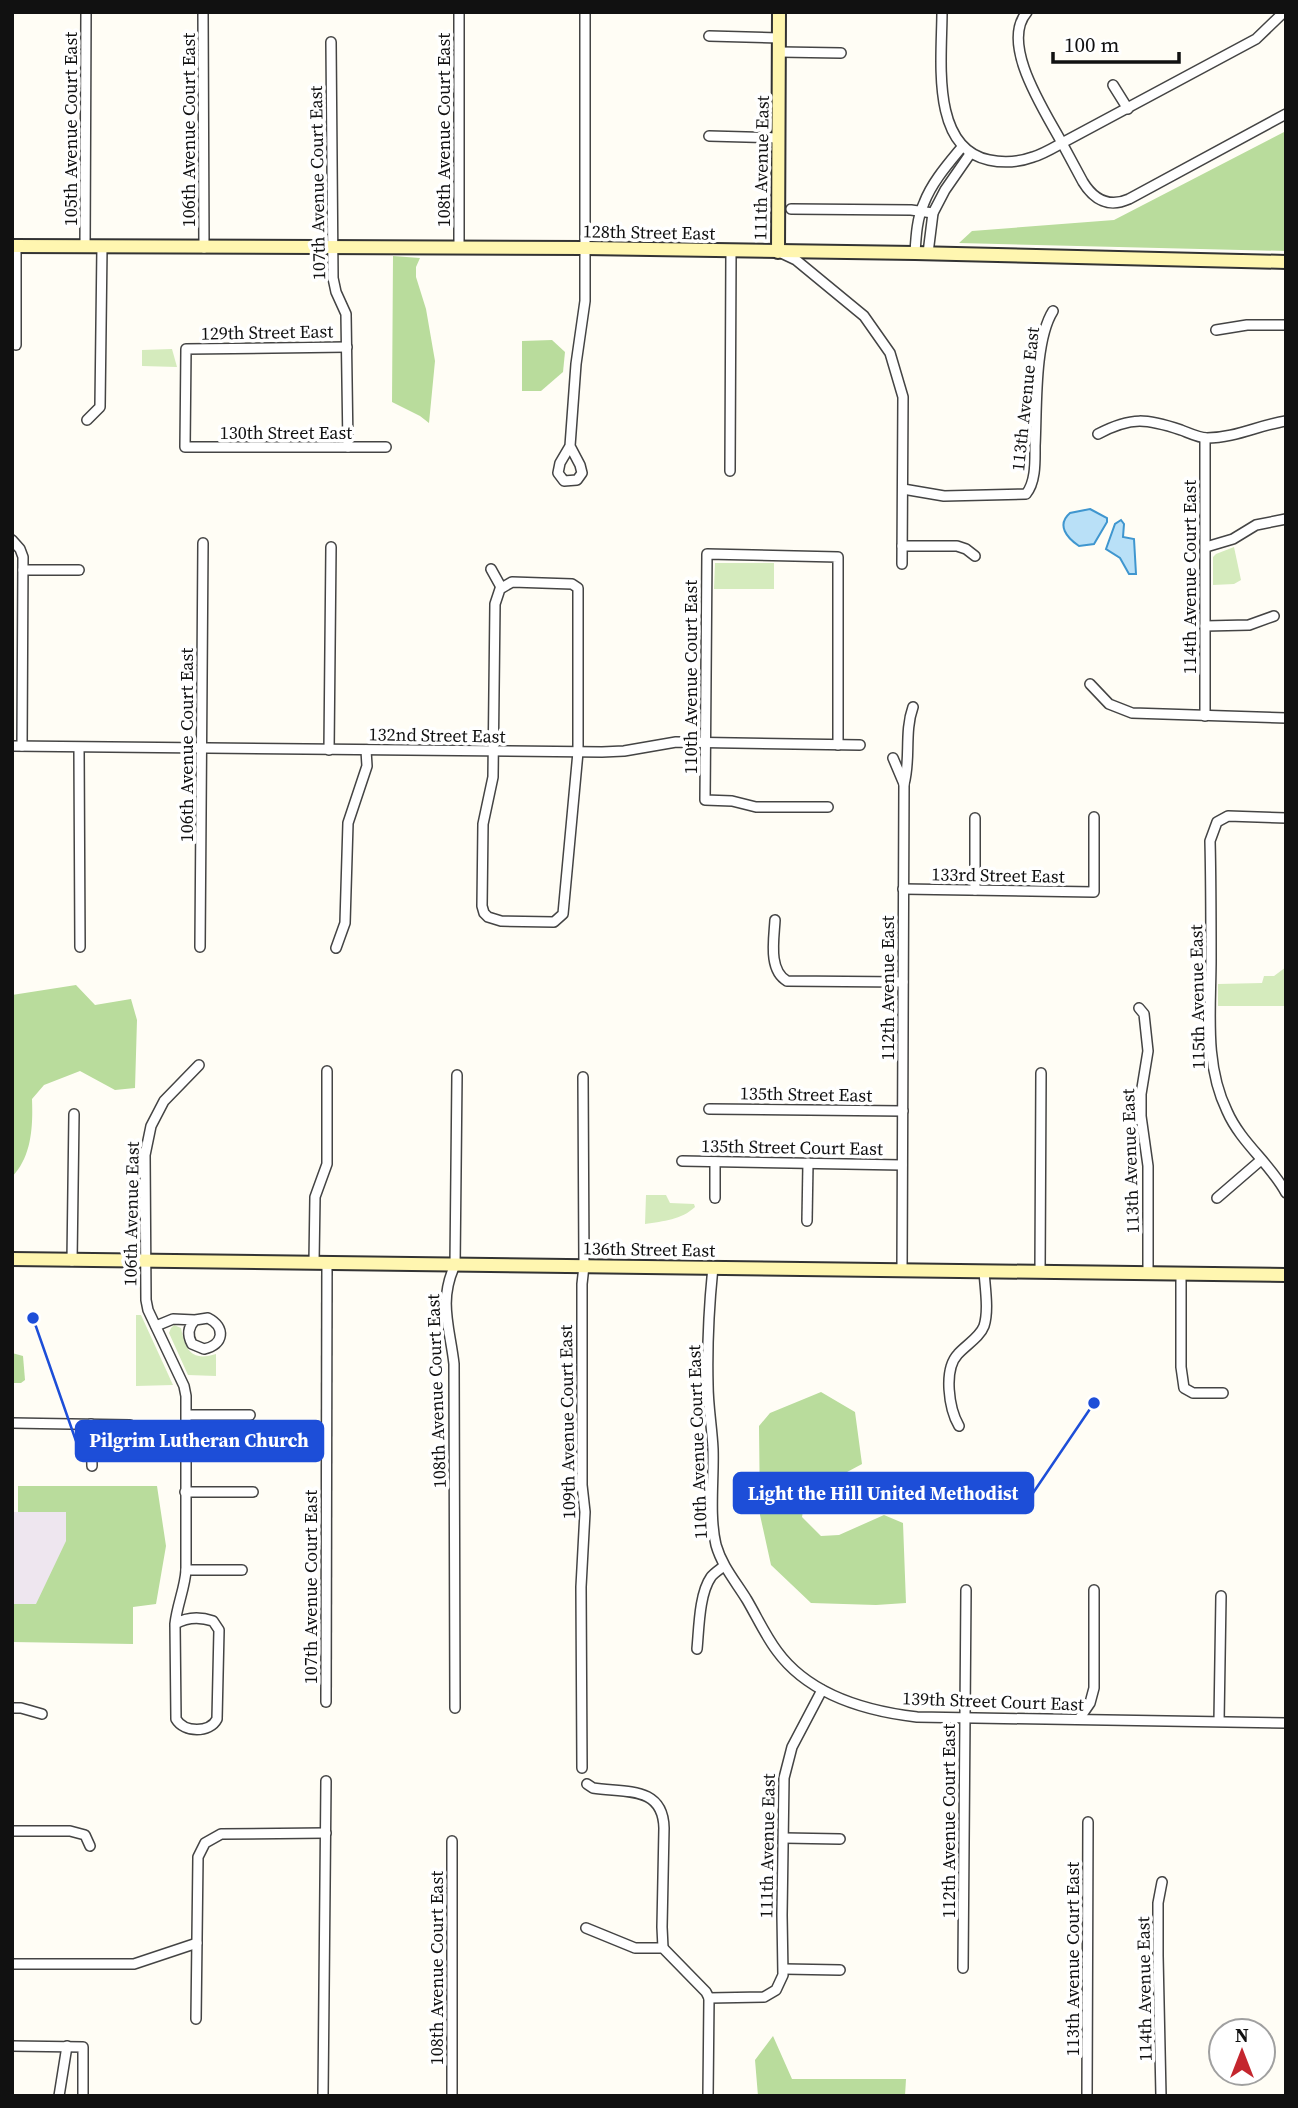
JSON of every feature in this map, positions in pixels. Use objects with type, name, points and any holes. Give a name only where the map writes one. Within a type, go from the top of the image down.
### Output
[{"type":"street","name":"105th Avenue Court East","points":[[85,247],[86,12]]},
{"type":"street","name":"106th Avenue Court East","points":[[203,12],[204,248]]},
{"type":"street","name":"108th Avenue Court East","points":[[459,12],[459,248]]},
{"type":"street","points":[[570,446],[576,364],[584,306],[585,12]]},
{"type":"street","name":"111th Avenue East","points":[[779,12],[778,251],[796,260],[864,316],[890,353],[903,397],[902,564]]},
{"type":"street","points":[[943,12],[944,104],[952,132],[966,150],[998,162],[1032,157],[1128,109],[1256,39],[1284,12]]},
{"type":"street","points":[[1027,13],[1023,17],[1019,33],[1021,61],[1042,108],[1088,191],[1097,199],[1116,203],[1129,199],[1286,114]]},
{"type":"street","points":[[709,36],[779,37]]},
{"type":"street","name":"107th Avenue Court East","points":[[331,42],[333,278],[346,314],[348,447]]},
{"type":"street","points":[[779,52],[841,53]]},
{"type":"street","points":[[1114,85],[1128,109]]},
{"type":"street","points":[[709,136],[779,138]]},
{"type":"street","points":[[915,253],[921,211],[929,192],[966,150]]},
{"type":"street","points":[[928,253],[933,213],[966,150]]},
{"type":"street","points":[[791,209],[933,213]]},
{"type":"street","name":"128th Street East","points":[[14,246],[585,248],[1286,262]]},
{"type":"street","points":[[14,246],[16,345]]},
{"type":"street","points":[[87,420],[100,407],[102,247]]},
{"type":"street","points":[[730,471],[731,251]]},
{"type":"street","name":"113th Avenue East","points":[[903,489],[944,496],[1026,494],[1029,491],[1035,462],[1042,349],[1046,326],[1053,311]]},
{"type":"street","points":[[1216,330],[1247,324],[1286,325]]},
{"type":"street","name":"129th Street East","points":[[185,447],[186,349],[347,347]]},
{"type":"street","points":[[1098,433],[1122,423],[1145,421],[1161,423],[1205,438],[1240,434],[1286,421]]},
{"type":"street","name":"114th Avenue Court East","points":[[1205,438],[1205,716]]},
{"type":"street","name":"130th Street East","points":[[185,447],[386,447]]},
{"type":"street","points":[[1206,547],[1233,539],[1255,525],[1286,519]]},
{"type":"street","points":[[14,541],[22,553],[23,570],[17,746]]},
{"type":"street","name":"106th Avenue Court East","points":[[200,947],[202,544]]},
{"type":"street","points":[[902,546],[957,546],[975,556]]},
{"type":"street","points":[[329,750],[331,547]]},
{"type":"street","name":"110th Avenue Court East","points":[[828,807],[756,807],[732,801],[705,800],[707,554],[838,557],[838,745]]},
{"type":"street","points":[[491,569],[502,587]]},
{"type":"street","points":[[23,570],[79,570]]},
{"type":"street","points":[[512,582],[562,583],[576,586],[578,589],[578,752],[562,915],[554,922],[501,921],[488,917],[482,906],[483,824],[493,777],[495,604],[502,587],[512,582]]},
{"type":"street","points":[[1205,626],[1249,625],[1274,617]]},
{"type":"street","points":[[1090,684],[1109,704],[1141,715],[1286,718]]},
{"type":"street","name":"112th Avenue East","points":[[902,1270],[904,784],[913,707]]},
{"type":"street","name":"132nd Street East","points":[[17,746],[578,752],[624,751],[676,742],[860,745]]},
{"type":"street","points":[[79,748],[80,947]]},
{"type":"street","points":[[336,948],[345,923],[348,824],[367,766],[366,750]]},
{"type":"street","points":[[893,758],[904,784]]},
{"type":"street","name":"115th Avenue East","points":[[1286,818],[1228,816],[1217,822],[1210,841],[1212,1066],[1228,1114],[1242,1137],[1275,1175],[1286,1193]]},
{"type":"street","name":"133rd Street East","points":[[903,890],[1094,892],[1094,817]]},
{"type":"street","points":[[975,818],[975,890]]},
{"type":"street","points":[[775,920],[775,963],[778,974],[787,981],[902,982]]},
{"type":"street","name":"113th Avenue East","points":[[1139,1008],[1144,1014],[1148,1051],[1140,1094],[1140,1116],[1148,1166],[1148,1274]]},
{"type":"street","name":"106th Avenue East","points":[[175,1623],[186,1619],[208,1619],[217,1625],[219,1630],[217,1719],[215,1724],[208,1728],[185,1728],[179,1725],[176,1719],[175,1623],[186,1570],[187,1415],[184,1386],[146,1300],[145,1154],[150,1126],[164,1101],[199,1065]]},
{"type":"street","name":"107th Avenue Court East","points":[[326,1702],[320,1262],[314,1197],[327,1164],[327,1071]]},
{"type":"street","points":[[1040,1271],[1041,1073]]},
{"type":"street","name":"108th Avenue Court East","points":[[455,1708],[454,1364],[446,1306],[450,1276],[455,1265],[457,1074]]},
{"type":"street","name":"109th Avenue Court East","points":[[582,1768],[581,1587],[585,1512],[582,1485],[583,1077]]},
{"type":"street","name":"135th Street East","points":[[709,1109],[903,1111]]},
{"type":"street","points":[[72,1261],[74,1114]]},
{"type":"street","points":[[1217,1198],[1261,1160]]},
{"type":"street","name":"135th Street Court East","points":[[682,1161],[902,1164]]},
{"type":"street","points":[[715,1162],[715,1198]]},
{"type":"street","points":[[807,1221],[808,1163]]},
{"type":"street","name":"136th Street East","points":[[12,1259],[1286,1275]]},
{"type":"street","name":"110th Avenue Court East","points":[[713,1268],[707,1354],[708,1388],[713,1445],[714,1534],[724,1566]]},
{"type":"street","points":[[960,1426],[954,1417],[950,1398],[952,1365],[956,1356],[984,1327],[984,1271]]},
{"type":"street","points":[[1181,1274],[1181,1367],[1184,1388],[1193,1393],[1223,1393]]},
{"type":"street","points":[[156,1326],[173,1318],[195,1321]]},
{"type":"street","points":[[187,1415],[250,1415]]},
{"type":"street","points":[[12,1423],[130,1425]]},
{"type":"street","points":[[91,1424],[92,1466]]},
{"type":"street","points":[[185,1492],[253,1492]]},
{"type":"street","points":[[696,1649],[706,1588],[711,1577],[724,1566]]},
{"type":"street","name":"139th Street Court East","points":[[724,1566],[743,1593],[776,1651],[804,1679],[860,1706],[894,1714],[965,1717],[1286,1723]]},
{"type":"street","points":[[186,1570],[242,1570]]},
{"type":"street","name":"112th Avenue Court East","points":[[963,1968],[966,1590]]},
{"type":"street","points":[[1079,1719],[1090,1703],[1094,1688],[1094,1590]]},
{"type":"street","points":[[1219,1721],[1221,1596]]},
{"type":"street","name":"111th Avenue East","points":[[783,1969],[783,1802],[787,1762],[822,1690]]},
{"type":"street","points":[[12,1708],[42,1714]]},
{"type":"street","points":[[323,2096],[326,1781]]},
{"type":"street","points":[[587,1784],[646,1795],[656,1802],[664,1818],[663,1948],[709,1998],[708,2096]]},
{"type":"street","name":"113th Avenue Court East","points":[[1087,2096],[1088,1822]]},
{"type":"street","points":[[12,1831],[69,1831],[85,1835],[90,1846]]},
{"type":"street","points":[[196,2019],[198,1857],[201,1848],[206,1841],[221,1834],[326,1833]]},
{"type":"street","points":[[784,1838],[840,1839]]},
{"type":"street","name":"108th Avenue Court East","points":[[452,1841],[452,2096]]},
{"type":"street","name":"114th Avenue East","points":[[1161,2096],[1158,1903],[1162,1882]]},
{"type":"street","points":[[586,1928],[635,1948],[663,1948]]},
{"type":"street","points":[[12,1964],[134,1964],[197,1943]]},
{"type":"street","points":[[709,1998],[768,1996],[778,1987],[783,1969],[841,1970]]},
{"type":"street","points":[[12,2046],[83,2047],[83,2096]]},
{"type":"street","points":[[59,2096],[67,2046]]},
{"type":"shaded area","points":[[12,1512],[67,1512],[66,1604],[12,1604]]},
{"type":"green space","points":[[1286,131],[1286,251],[959,243],[972,231],[1114,220]]},
{"type":"green space","points":[[393,256],[420,258],[416,277],[426,309],[435,361],[429,423],[392,402]]},
{"type":"green space","points":[[552,340],[565,352],[563,372],[541,391],[522,391],[522,341]]},
{"type":"green space","points":[[172,349],[177,367],[142,366],[142,350]]},
{"type":"green space","points":[[1234,547],[1241,580],[1234,584],[1213,585],[1213,557]]},
{"type":"green space","points":[[715,563],[774,563],[774,589],[714,589]]},
{"type":"green space","points":[[1286,967],[1286,1006],[1218,1006],[1218,984],[1262,983],[1264,976],[1274,976]]},
{"type":"green space","points":[[76,985],[95,1005],[131,999],[137,1020],[135,1088],[115,1090],[80,1071],[44,1085],[32,1099],[27,1150],[19,1169],[12,1177],[12,995]]},
{"type":"green space","points":[[646,1195],[666,1195],[670,1203],[694,1204],[695,1207],[678,1217],[645,1224]]},
{"type":"green space","points":[[136,1315],[141,1315],[173,1385],[136,1386]]},
{"type":"green space","points":[[174,1325],[181,1328],[187,1348],[195,1355],[216,1354],[216,1376],[188,1375],[169,1333]]},
{"type":"green space","points":[[12,1353],[23,1356],[25,1380],[21,1383],[12,1383]]},
{"type":"green space","points":[[821,1392],[855,1412],[862,1464],[806,1494],[802,1517],[821,1536],[839,1535],[884,1515],[903,1523],[906,1603],[811,1603],[771,1565],[760,1515],[759,1426],[770,1413]]},
{"type":"green space","points":[[18,1486],[157,1486],[166,1546],[156,1604],[133,1607],[133,1644],[12,1642],[12,1604],[36,1604],[66,1541],[66,1512],[18,1512]]},
{"type":"green space","points":[[773,2036],[792,2079],[906,2079],[905,2096],[758,2096],[755,2060]]},
{"type":"water","points":[[1090,509],[1107,518],[1107,522],[1094,544],[1079,546],[1067,535],[1064,522],[1070,513]]},
{"type":"water","points":[[1121,520],[1124,524],[1123,537],[1134,539],[1136,574],[1129,574],[1120,558],[1106,549],[1115,524]]},
{"type":"place","name":"Pilgrim Lutheran Church","points":[[33,1318]]},
{"type":"place","name":"Light the Hill United Methodist","points":[[1094,1403]]}]
